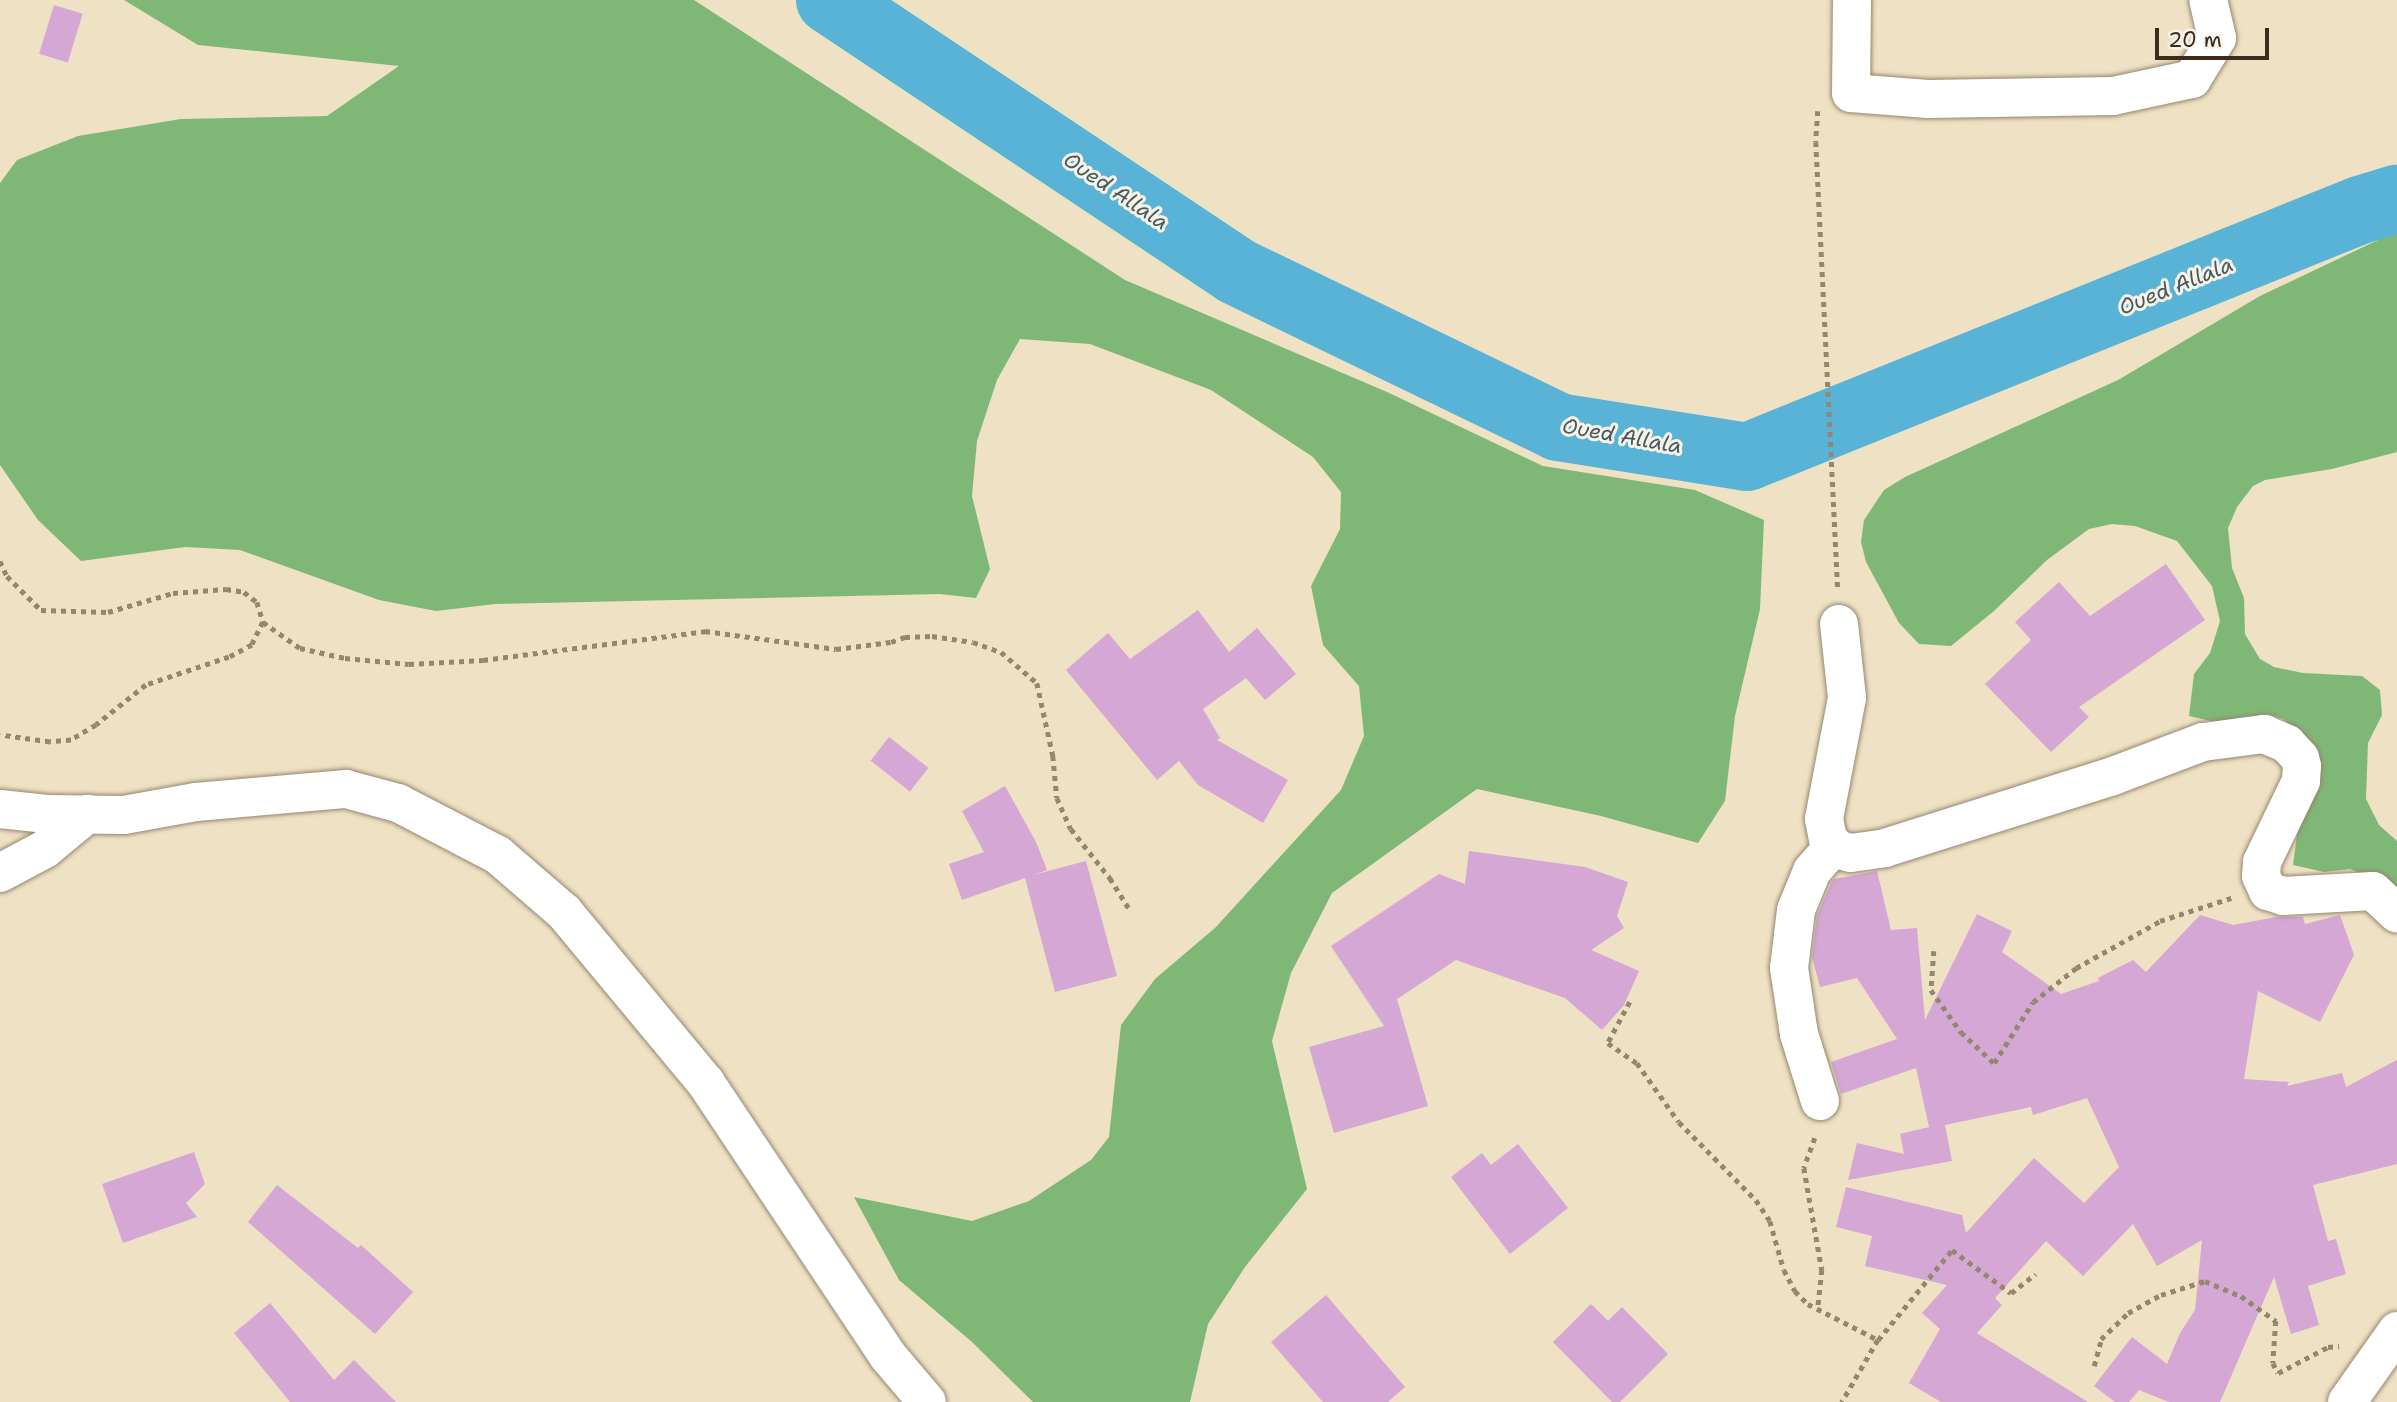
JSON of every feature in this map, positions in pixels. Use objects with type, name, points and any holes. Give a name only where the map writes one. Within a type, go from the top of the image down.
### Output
[{"type":"street","points":[[1852,0],[1851,93],[1928,99],[2113,96],[2192,79],[2217,38],[2208,0]]},
{"type":"street","points":[[1833,847],[1824,819],[1847,698],[1839,624]]},
{"type":"street","points":[[1833,847],[1851,853],[1885,848],[2113,776],[2203,743],[2264,734],[2281,738],[2300,758],[2302,766],[2301,781],[2262,862],[2261,876],[2268,891],[2283,896],[2373,891],[2397,913]]},
{"type":"street","points":[[0,809],[124,815],[196,802],[346,789],[398,803],[498,855],[564,912],[706,1083],[888,1356],[928,1402]]},
{"type":"street","points":[[0,873],[45,849],[87,814]]},
{"type":"street","points":[[1820,1101],[1799,1034],[1789,968],[1796,910],[1812,872],[1833,847]]},
{"type":"street","points":[[2347,1402],[2387,1344]]},
{"type":"path","points":[[1816,142],[1839,624]]},
{"type":"path","points":[[0,561],[7,576],[41,610],[108,612],[173,593],[226,589],[244,592],[257,601],[263,622],[300,648],[345,659],[409,664],[483,660],[705,631],[836,649],[891,642],[905,637],[932,636],[973,642],[1001,652],[1037,683],[1053,756],[1057,799],[1072,829],[1110,878],[1129,910]]},
{"type":"path","points":[[0,735],[50,742],[71,740],[96,725],[146,685],[229,657],[252,645],[263,622]]},
{"type":"path","points":[[1934,951],[1931,990],[1961,1032],[1993,1063],[2033,1002],[2076,968],[2160,921],[2244,894],[2268,891]]},
{"type":"path","points":[[1630,1003],[1608,1043],[1637,1063],[1679,1122],[1756,1200],[1770,1221],[1784,1270],[1795,1291],[1818,1308],[1878,1340]]},
{"type":"path","points":[[1818,1308],[1822,1270],[1804,1168],[1820,1124],[1820,1101]]},
{"type":"path","points":[[1842,1402],[1878,1340],[1952,1250],[2011,1293],[2035,1273]]},
{"type":"path","points":[[2094,1366],[2101,1339],[2128,1313],[2161,1295],[2205,1281],[2241,1296],[2276,1321],[2273,1363],[2278,1373],[2328,1347],[2387,1344]]},
{"type":"green space","points":[[124,0],[694,0],[1125,280],[1387,392],[1543,466],[1695,490],[1764,520],[1760,609],[1735,716],[1725,801],[1698,843],[1601,816],[1477,789],[1332,893],[1291,973],[1272,1041],[1307,1189],[1245,1267],[1208,1324],[1190,1402],[1033,1402],[972,1342],[899,1280],[854,1197],[972,1221],[1029,1201],[1091,1160],[1109,1137],[1121,1025],[1155,979],[1216,927],[1341,790],[1364,736],[1359,686],[1323,645],[1311,586],[1340,529],[1341,492],[1313,457],[1211,390],[1090,344],[1020,339],[997,380],[977,441],[972,496],[990,569],[976,598],[940,594],[495,604],[436,611],[379,600],[240,550],[185,547],[81,561],[38,520],[0,465],[0,183],[17,160],[78,136],[181,119],[327,116],[399,66],[198,45]]},
{"type":"green space","points":[[2397,231],[2397,452],[2332,469],[2265,480],[2253,486],[2237,507],[2228,528],[2232,568],[2244,598],[2245,634],[2260,659],[2274,667],[2303,673],[2362,676],[2380,690],[2382,715],[2368,743],[2366,799],[2379,825],[2397,841],[2397,892],[2380,881],[2350,869],[2324,872],[2293,865],[2309,744],[2284,719],[2266,714],[2220,723],[2189,716],[2194,674],[2210,653],[2220,621],[2212,586],[2177,541],[2135,526],[2112,524],[2089,529],[2047,560],[1994,611],[1951,646],[1919,644],[1899,623],[1866,562],[1861,542],[1864,520],[1884,490],[1905,477],[2118,380],[2260,296]]},
{"type":"building","points":[[54,5],[83,14],[68,63],[39,54]]},
{"type":"building","points":[[2166,564],[2205,620],[2079,707],[2089,717],[2051,752],[1985,684],[2031,640],[2015,622],[2059,582],[2090,616]]},
{"type":"building","points":[[1198,610],[1229,652],[1257,628],[1296,674],[1265,700],[1246,678],[1203,709],[1220,738],[1217,740],[1288,780],[1263,823],[1198,785],[1179,761],[1157,780],[1066,670],[1108,633],[1130,659]]},
{"type":"building","points":[[889,737],[928,768],[910,791],[871,761]]},
{"type":"building","points":[[1005,786],[1036,842],[1047,870],[1033,875],[1086,861],[1117,976],[1055,992],[1025,878],[962,900],[949,864],[984,852],[962,811]]},
{"type":"building","points":[[1469,851],[1585,867],[1628,882],[1617,916],[1624,928],[1591,950],[1639,971],[1624,1005],[1602,1030],[1565,998],[1456,960],[1397,999],[1428,1106],[1334,1133],[1309,1047],[1384,1026],[1331,946],[1439,874],[1465,884]]},
{"type":"building","points":[[1877,871],[1891,930],[1917,928],[1925,1020],[1977,914],[2012,931],[2002,952],[2061,994],[2099,981],[2098,978],[2133,960],[2146,972],[2200,915],[2233,925],[2276,917],[2303,917],[2305,924],[2340,915],[2354,955],[2320,1022],[2258,991],[2244,1079],[2289,1082],[2287,1086],[2342,1073],[2346,1087],[2397,1060],[2397,1164],[2313,1185],[2328,1241],[2336,1239],[2346,1274],[2308,1286],[2319,1325],[2291,1334],[2274,1277],[2220,1402],[2169,1402],[2139,1390],[2129,1402],[2115,1402],[2094,1386],[2132,1337],[2167,1364],[2180,1333],[2195,1310],[2202,1240],[2157,1266],[2133,1224],[2083,1276],[2046,1241],[1995,1298],[2002,1305],[1977,1333],[2088,1402],[1941,1402],[1909,1383],[1940,1329],[1922,1313],[1947,1285],[1865,1266],[1872,1236],[1836,1227],[1846,1187],[1962,1215],[1966,1233],[2034,1158],[2084,1203],[2119,1167],[2087,1098],[2033,1115],[2031,1107],[1945,1125],[1952,1161],[1848,1180],[1857,1143],[1904,1154],[1900,1134],[1929,1127],[1916,1068],[1841,1094],[1831,1062],[1897,1039],[1857,978],[1820,987],[1812,957],[1817,916],[1834,879]]},
{"type":"building","points":[[1518,1144],[1568,1208],[1510,1254],[1451,1177],[1482,1153],[1491,1165]]},
{"type":"building","points":[[194,1152],[205,1184],[186,1203],[197,1217],[123,1243],[102,1184]]},
{"type":"building","points":[[277,1185],[358,1248],[361,1245],[413,1292],[375,1334],[248,1222]]},
{"type":"building","points":[[1326,1295],[1405,1387],[1388,1402],[1323,1402],[1271,1342]]},
{"type":"building","points":[[270,1303],[334,1380],[354,1360],[396,1402],[290,1402],[234,1333]]},
{"type":"building","points":[[1591,1304],[1608,1321],[1622,1307],[1668,1354],[1620,1402],[1612,1402],[1553,1342]]},
{"type":"waterway","name":"Oued Allala","points":[[830,0],[1236,271],[1558,427],[1747,457],[2360,210],[2397,199]]}]
